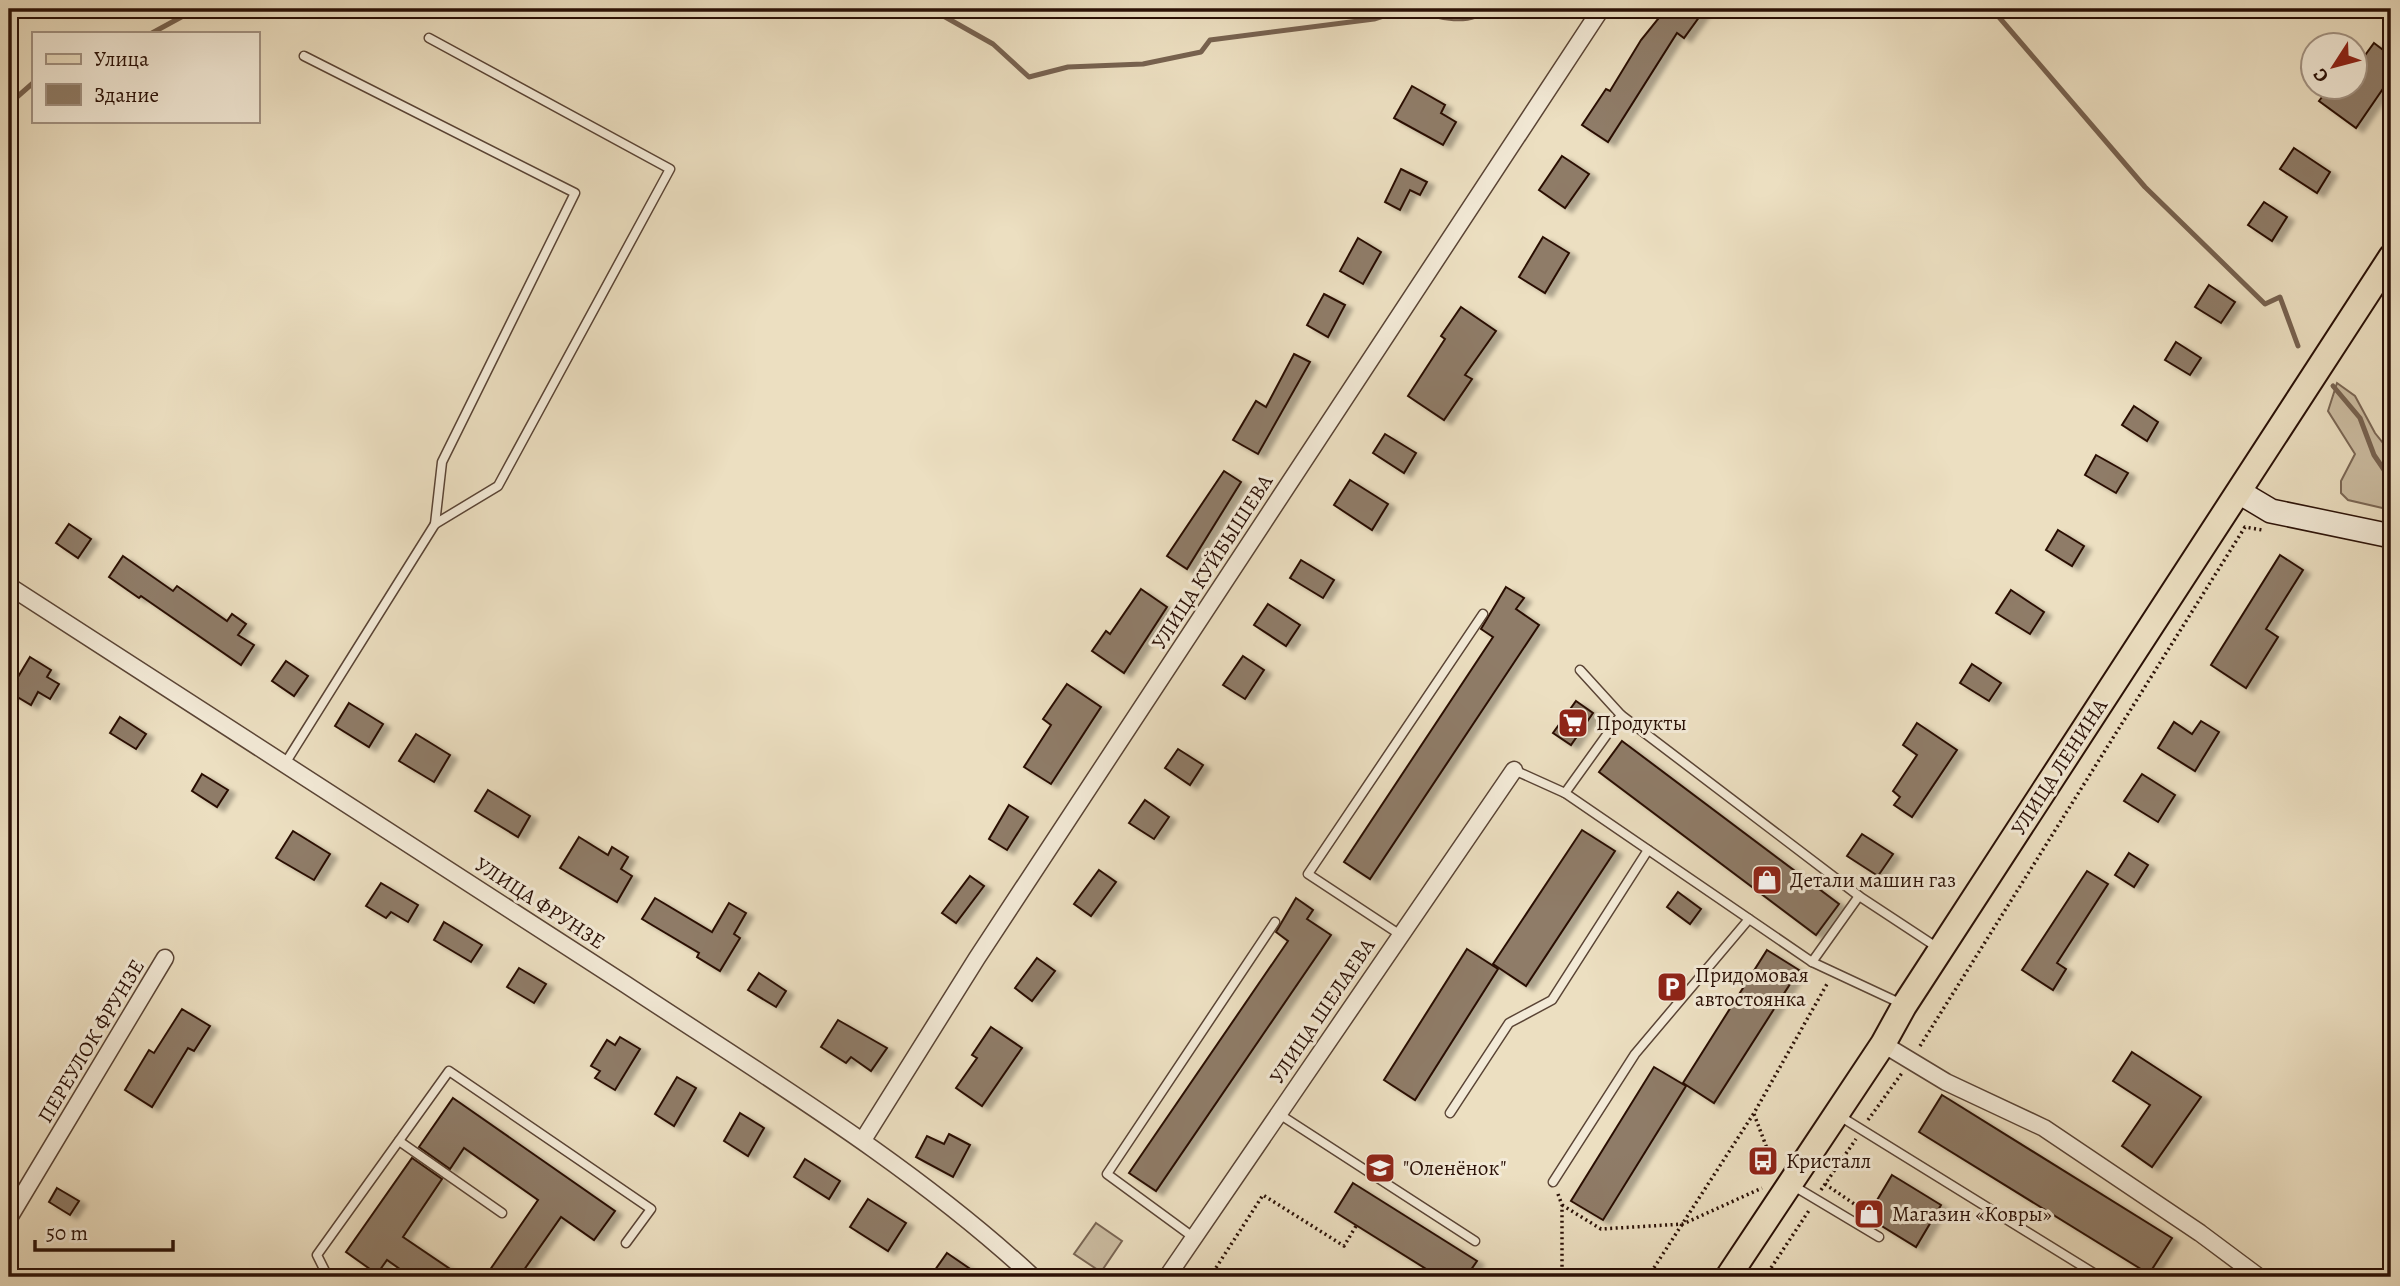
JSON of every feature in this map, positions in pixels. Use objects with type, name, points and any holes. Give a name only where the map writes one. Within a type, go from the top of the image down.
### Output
[{"type":"main road","name":"УЛИЦА ЛЕНИНА","points":[[1728,1277],[1782,1175],[1835,1113],[1883,1044],[1940,950],[2391,257]]},
{"type":"main road","points":[[2239,492],[2271,511],[2391,536]]},
{"type":"street","name":"УЛИЦА КУЙБЫШЕВА","points":[[863,1140],[977,958],[1601,9]]},
{"type":"street","name":"УЛИЦА ФРУНЗЕ","points":[[9,586],[286,762],[863,1140],[1002,1248],[1033,1277]]},
{"type":"street","name":"УЛИЦА ШЕЛАЕВА","points":[[1167,1277],[1399,934],[1514,770]]},
{"type":"street","name":"ПЕРЕУЛОК ФРУНЗЕ","points":[[9,1218],[165,958]]},
{"type":"street","points":[[1883,1044],[1946,1082],[2044,1128],[2200,1233],[2259,1277]]},
{"type":"lane","points":[[429,38],[670,169],[498,486],[435,524]]},
{"type":"lane","points":[[286,762],[435,524],[442,462],[575,193],[304,56]]},
{"type":"lane","points":[[1399,934],[1308,874],[1483,614]]},
{"type":"lane","points":[[1580,670],[1620,715],[1859,896],[1940,950]]},
{"type":"lane","points":[[1564,793],[1620,715]]},
{"type":"lane","points":[[1514,770],[1564,793],[1812,962],[1904,1006]]},
{"type":"lane","points":[[1450,1113],[1509,1023],[1552,1000],[1648,850]]},
{"type":"lane","points":[[1812,962],[1859,896]]},
{"type":"lane","points":[[1553,1182],[1635,1054],[1749,919]]},
{"type":"lane","points":[[1193,1237],[1107,1174],[1275,922]]},
{"type":"lane","points":[[328,1277],[317,1255],[449,1071],[651,1209],[626,1243]]},
{"type":"lane","points":[[1835,1113],[2100,1277]]},
{"type":"lane","points":[[1279,1115],[1475,1241]]},
{"type":"lane","points":[[399,1140],[502,1213]]},
{"type":"lane","points":[[1782,1175],[1879,1237]]},
{"type":"path","points":[[1765,1277],[1862,1129],[1911,1060],[2245,527],[2271,532]]},
{"type":"path","points":[[1648,1277],[1754,1113],[1834,972]]},
{"type":"path","points":[[1754,1113],[1782,1175]]},
{"type":"path","points":[[1782,1156],[1782,1175]]},
{"type":"path","points":[[1562,1205],[1601,1229],[1683,1224],[1762,1188],[1782,1175]]},
{"type":"path","points":[[1553,1182],[1562,1205],[1562,1277]]},
{"type":"path","points":[[1825,1184],[1869,1214]]},
{"type":"path","points":[[1210,1277],[1263,1195],[1344,1246],[1356,1226]]},
{"type":"shaded area","points":[[1417,9],[1488,9],[1473,18],[1454,20],[1434,17]]},
{"type":"shaded area","points":[[2337,383],[2355,396],[2375,433],[2391,453],[2391,510],[2348,500],[2341,493],[2341,481],[2355,454],[2328,411]]},
{"type":"shaded area","points":[[1096,1223],[1122,1241],[1101,1272],[1074,1254]]},
{"type":"building","points":[[1666,9],[1705,9],[1684,38],[1677,33],[1608,142],[1582,125],[1606,89],[1610,91],[1641,40]]},
{"type":"building","points":[[2374,43],[2391,56],[2391,77],[2356,128],[2320,102],[2368,102],[2368,51]]},
{"type":"building","points":[[1412,86],[1445,105],[1441,113],[1456,122],[1443,145],[1394,118]]},
{"type":"building","points":[[2294,148],[2330,172],[2317,193],[2280,169]]},
{"type":"building","points":[[1562,156],[1589,174],[1565,208],[1539,190]]},
{"type":"building","points":[[1401,169],[1427,182],[1420,195],[1410,190],[1400,210],[1385,202]]},
{"type":"building","points":[[2264,202],[2287,217],[2272,241],[2248,225]]},
{"type":"building","points":[[1543,237],[1569,253],[1545,293],[1519,277]]},
{"type":"building","points":[[1358,238],[1381,252],[1363,284],[1340,271]]},
{"type":"building","points":[[2209,285],[2235,302],[2221,323],[2195,307]]},
{"type":"building","points":[[1324,294],[1345,305],[1328,337],[1307,325]]},
{"type":"building","points":[[1461,307],[1496,331],[1465,375],[1472,379],[1444,420],[1408,396],[1445,339],[1441,336]]},
{"type":"building","points":[[2176,342],[2201,358],[2190,375],[2165,360]]},
{"type":"building","points":[[1294,354],[1310,362],[1258,454],[1233,440],[1256,401],[1266,407]]},
{"type":"building","points":[[2134,406],[2158,422],[2147,441],[2122,425]]},
{"type":"building","points":[[1385,434],[1416,453],[1404,473],[1373,453]]},
{"type":"building","points":[[2096,455],[2128,473],[2116,493],[2085,475]]},
{"type":"building","points":[[1224,471],[1241,482],[1187,569],[1167,556]]},
{"type":"building","points":[[1350,480],[1388,504],[1372,530],[1334,505]]},
{"type":"building","points":[[69,524],[91,539],[78,558],[56,543]]},
{"type":"building","points":[[2058,530],[2084,546],[2072,566],[2046,550]]},
{"type":"building","points":[[2280,555],[2303,570],[2266,629],[2278,637],[2246,688],[2211,665]]},
{"type":"building","points":[[123,556],[173,591],[177,586],[227,621],[232,614],[246,624],[238,635],[254,645],[241,665],[109,577]]},
{"type":"building","points":[[1301,560],[1334,580],[1323,598],[1290,578]]},
{"type":"building","points":[[1506,587],[1524,598],[1516,609],[1539,625],[1370,879],[1344,862],[1493,637],[1481,629]]},
{"type":"building","points":[[1141,589],[1167,607],[1124,673],[1092,651],[1106,631],[1110,634]]},
{"type":"building","points":[[2011,590],[2044,612],[2030,634],[1996,613]]},
{"type":"building","points":[[1268,604],[1300,625],[1286,646],[1254,625]]},
{"type":"building","points":[[1243,656],[1264,670],[1245,699],[1223,685]]},
{"type":"building","points":[[30,657],[51,670],[47,677],[59,684],[50,699],[38,692],[31,705],[9,692]]},
{"type":"building","points":[[286,661],[308,676],[294,696],[272,681]]},
{"type":"building","points":[[1972,664],[2001,683],[1989,701],[1960,683]]},
{"type":"building","points":[[1067,684],[1101,707],[1051,784],[1024,767],[1051,725],[1043,719]]},
{"type":"building","name":"Продукты","points":[[1576,701],[1593,713],[1571,745],[1553,733]]},
{"type":"building","points":[[349,703],[383,724],[369,747],[335,726]]},
{"type":"building","points":[[120,717],[146,734],[136,749],[110,733]]},
{"type":"building","points":[[2201,721],[2219,732],[2195,771],[2158,748],[2174,722],[2192,734]]},
{"type":"building","points":[[1917,723],[1957,750],[1912,817],[1894,805],[1900,797],[1893,791],[1917,755],[1903,745]]},
{"type":"building","points":[[416,734],[450,755],[434,782],[399,761]]},
{"type":"building","points":[[1622,741],[1839,904],[1816,935],[1599,772]]},
{"type":"building","points":[[1178,749],[1203,765],[1190,785],[1165,768]]},
{"type":"building","points":[[202,774],[228,790],[217,807],[192,791]]},
{"type":"building","points":[[2142,774],[2175,795],[2158,822],[2124,801]]},
{"type":"building","points":[[488,790],[530,816],[518,837],[475,811]]},
{"type":"building","points":[[1145,800],[1169,817],[1154,839],[1129,823]]},
{"type":"building","points":[[1009,805],[1028,817],[1007,850],[989,839]]},
{"type":"building","points":[[1582,830],[1615,851],[1526,986],[1493,964]]},
{"type":"building","points":[[293,831],[330,854],[314,880],[276,858]]},
{"type":"building","points":[[1862,834],[1893,854],[1878,876],[1847,856]]},
{"type":"building","points":[[579,837],[608,855],[612,847],[628,857],[621,869],[632,876],[617,902],[560,868]]},
{"type":"building","points":[[2129,853],[2148,865],[2134,887],[2115,875]]},
{"type":"building","points":[[1099,870],[1116,882],[1091,916],[1074,904]]},
{"type":"building","points":[[2087,871],[2108,884],[2057,963],[2066,969],[2053,990],[2022,970]]},
{"type":"building","points":[[970,876],[984,886],[956,923],[942,913]]},
{"type":"building","points":[[381,883],[418,905],[408,922],[391,912],[386,918],[366,906]]},
{"type":"building","points":[[1678,892],[1701,909],[1690,924],[1667,907]]},
{"type":"building","points":[[655,898],[712,932],[729,903],[746,913],[734,934],[740,938],[720,971],[697,957],[699,953],[642,919]]},
{"type":"building","points":[[1296,898],[1313,910],[1307,919],[1331,935],[1156,1191],[1129,1173],[1288,941],[1276,932]]},
{"type":"building","points":[[444,922],[482,945],[471,962],[434,940]]},
{"type":"building","points":[[1467,949],[1498,969],[1415,1100],[1384,1080]]},
{"type":"building","points":[[1767,950],[1799,970],[1714,1103],[1683,1083]]},
{"type":"building","points":[[1037,958],[1055,971],[1032,1001],[1015,988]]},
{"type":"building","points":[[519,968],[546,984],[534,1003],[507,987]]},
{"type":"building","points":[[759,973],[786,991],[776,1007],[748,990]]},
{"type":"building","points":[[182,1009],[210,1026],[194,1051],[188,1048],[152,1107],[125,1090],[149,1050],[154,1053]]},
{"type":"building","points":[[838,1020],[887,1048],[871,1071],[851,1057],[846,1063],[821,1047]]},
{"type":"building","points":[[991,1027],[1022,1048],[982,1106],[956,1088],[977,1058],[972,1055]]},
{"type":"building","points":[[620,1037],[640,1049],[615,1090],[595,1078],[600,1071],[591,1066],[607,1040],[615,1045]]},
{"type":"building","points":[[2132,1052],[2201,1097],[2152,1167],[2122,1146],[2150,1105],[2113,1081]]},
{"type":"building","points":[[1654,1067],[1686,1086],[1603,1220],[1571,1201]]},
{"type":"building","points":[[677,1077],[696,1088],[674,1126],[655,1114]]},
{"type":"building","points":[[1942,1095],[2172,1238],[2149,1274],[1919,1132]]},
{"type":"building","points":[[453,1098],[615,1211],[594,1240],[561,1217],[519,1277],[485,1277],[538,1200],[464,1148],[450,1169],[419,1147]]},
{"type":"building","points":[[740,1113],[764,1128],[748,1156],[724,1141]]},
{"type":"building","points":[[949,1134],[970,1145],[953,1177],[916,1157],[927,1136],[944,1144]]},
{"type":"building","points":[[412,1158],[442,1179],[403,1237],[462,1277],[411,1277],[387,1260],[377,1274],[346,1252]]},
{"type":"building","points":[[805,1159],[840,1181],[829,1199],[794,1177]]},
{"type":"building","points":[[1892,1175],[1941,1205],[1916,1247],[1867,1217]]},
{"type":"building","points":[[1353,1183],[1477,1261],[1466,1277],[1439,1277],[1335,1212]]},
{"type":"building","points":[[57,1188],[79,1201],[70,1215],[49,1202]]},
{"type":"building","points":[[868,1199],[906,1223],[888,1251],[850,1227]]},
{"type":"building","points":[[947,1253],[982,1277],[930,1277]]},
{"type":"waterway","points":[[154,32],[196,9]]},
{"type":"waterway","points":[[931,9],[993,44],[1029,77],[1068,67],[1143,64],[1201,52],[1210,40],[1374,19],[1405,9]]},
{"type":"waterway","points":[[1992,9],[2145,187],[2265,304],[2280,297],[2298,346]]},
{"type":"waterway","points":[[9,104],[32,84]]},
{"type":"waterway","points":[[2333,386],[2360,418],[2374,455],[2391,480]]},
{"type":"place","name":"Продукты","points":[[1573,723]]},
{"type":"place","name":"Детали машин газ","points":[[1767,880]]},
{"type":"place","name":"Придомовая автостоянка","points":[[1672,987]]},
{"type":"place","name":"Кристалл","points":[[1763,1161]]},
{"type":"place","name":"\"Оленёнок\"","points":[[1380,1168]]},
{"type":"place","name":"Магазин «Ковры»","points":[[1869,1214]]}]
